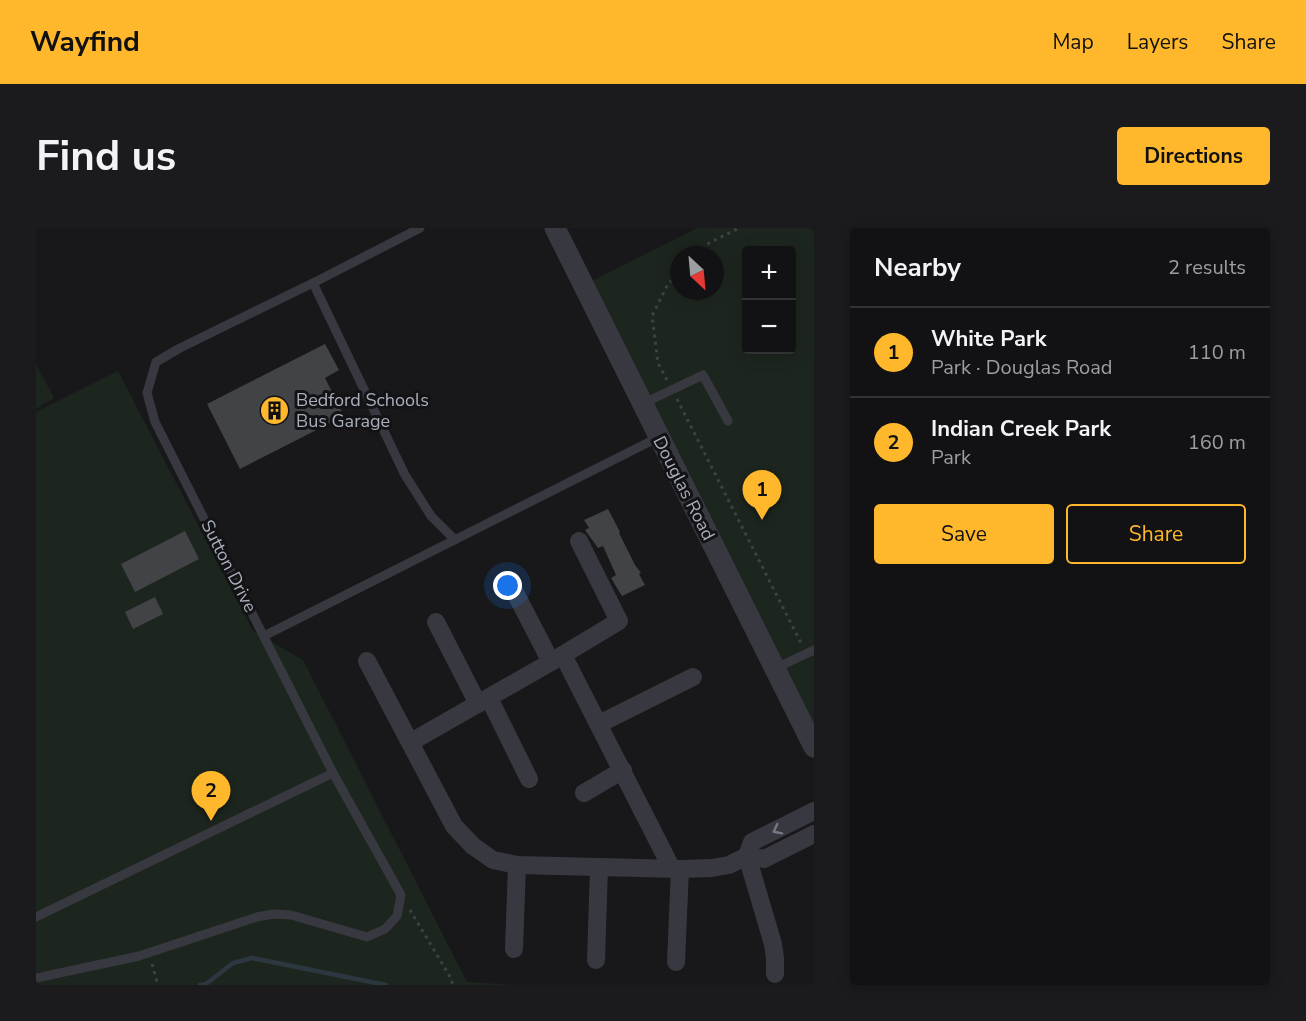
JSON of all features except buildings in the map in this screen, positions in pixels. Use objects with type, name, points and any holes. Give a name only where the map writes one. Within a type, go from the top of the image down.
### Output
[{"type":"street","name":"Douglas Road","points":[[555,228],[814,747]]},
{"type":"street","points":[[411,742],[619,621],[579,542]]},
{"type":"street","points":[[509,581],[600,724],[676,869],[676,962]]},
{"type":"street","points":[[436,622],[529,779]]},
{"type":"street","points":[[367,661],[454,826],[473,846],[493,860],[517,865],[599,868],[712,868],[729,865],[747,856],[764,859],[814,834]]},
{"type":"street","points":[[600,724],[693,677]]},
{"type":"street","points":[[584,794],[623,770]]},
{"type":"street","points":[[775,974],[776,958],[747,856],[752,842],[814,811]]},
{"type":"street","points":[[514,950],[517,865]]},
{"type":"street","points":[[596,960],[599,868]]},
{"type":"lane","name":"Sutton Drive","points":[[401,895],[333,773],[155,422],[147,393],[156,362],[420,228]]},
{"type":"lane","points":[[313,283],[405,475],[431,516],[455,540]]},
{"type":"lane","points":[[642,404],[704,375],[728,421]]},
{"type":"lane","points":[[264,636],[659,438]]},
{"type":"lane","points":[[776,668],[810,651]]},
{"type":"lane","points":[[36,917],[333,773]]},
{"type":"lane","points":[[36,978],[149,953],[257,916],[273,914],[291,915],[366,937],[385,929],[397,916],[401,895]]},
{"type":"path","points":[[706,246],[739,228]]},
{"type":"path","points":[[670,282],[652,316],[658,363],[810,651]]},
{"type":"path","points":[[401,895],[452,980],[452,985]]},
{"type":"path","points":[[149,953],[158,985]]},
{"type":"shaded area","points":[[697,228],[814,228],[814,729],[592,281]]},
{"type":"shaded area","points":[[36,364],[54,398],[36,409]]},
{"type":"shaded area","points":[[118,371],[253,631],[303,660],[467,982],[512,985],[36,985],[36,412]]},
{"type":"waterway","points":[[200,985],[206,984],[233,963],[252,958],[386,985]]},
{"type":"place","name":"Bedford Schools Bus Garage","points":[[275,410]]},
{"type":"place","name":"White Park","points":[[762,520]]},
{"type":"place","name":"Indian Creek Park","points":[[211,821]]}]
